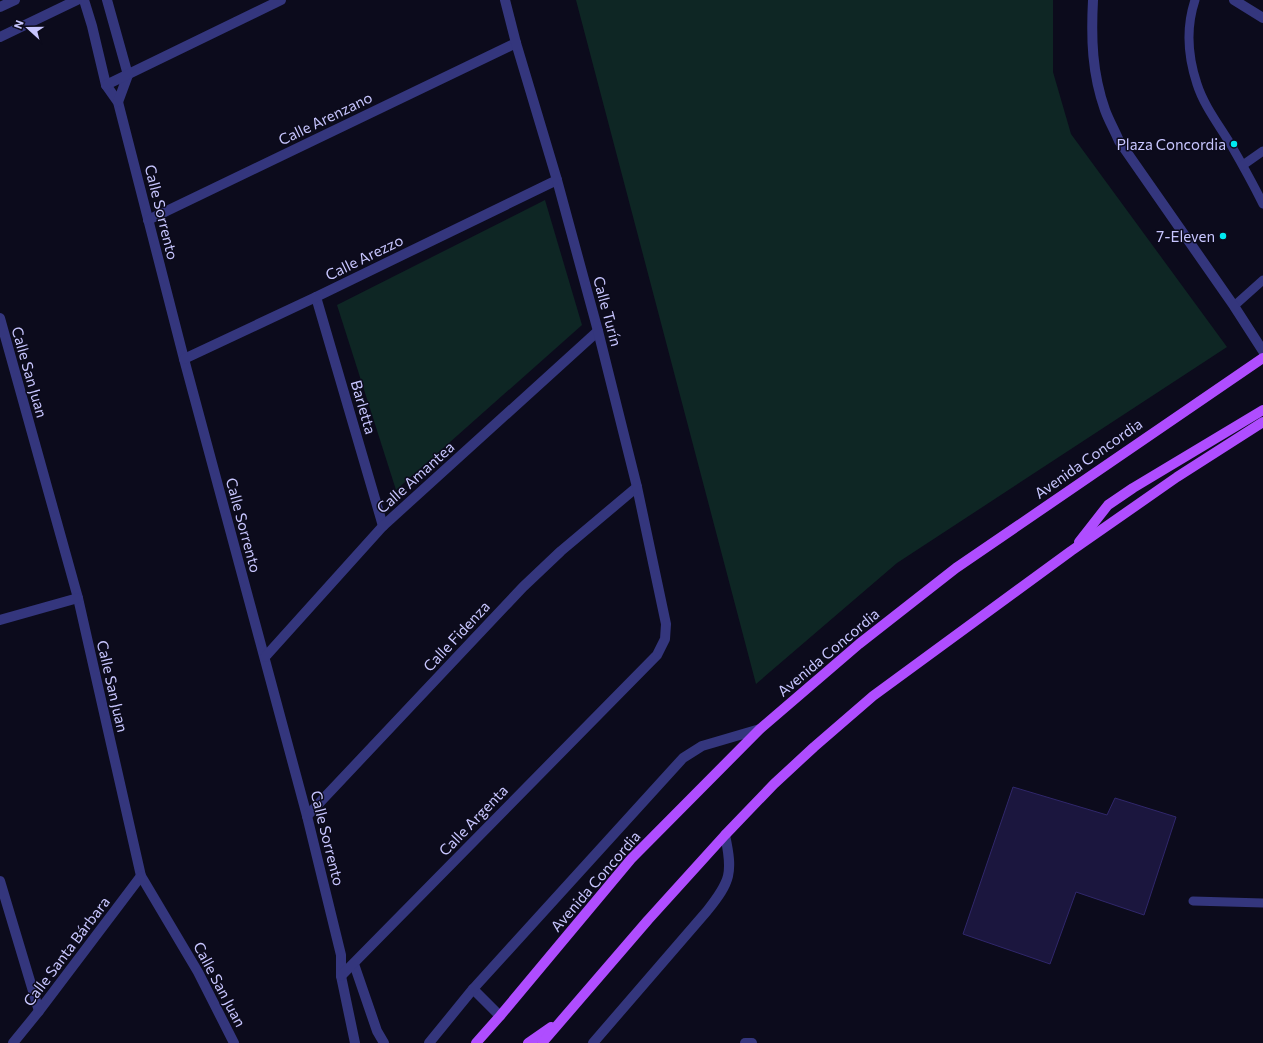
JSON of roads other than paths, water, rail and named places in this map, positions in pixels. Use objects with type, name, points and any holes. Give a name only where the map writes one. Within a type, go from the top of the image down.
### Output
[{"type":"main road","name":"Avenida Concordia","points":[[476,1043],[631,859],[760,729],[859,644],[956,568],[1127,449],[1263,358]]},
{"type":"main road","points":[[1071,551],[1108,505],[1133,488],[1263,410]]},
{"type":"main road","points":[[542,1043],[725,835],[814,747],[873,696],[1071,551],[1177,477],[1263,422]]},
{"type":"main road","points":[[528,1043],[561,1020]]},
{"type":"street","points":[[0,7],[15,0]]},
{"type":"street","points":[[0,37],[77,0]]},
{"type":"street","name":"Calle Sorrento","points":[[84,0],[92,26],[106,85],[118,102],[184,359],[307,816],[341,955],[341,976],[355,1043]]},
{"type":"street","points":[[107,0],[128,75],[118,102]]},
{"type":"street","points":[[106,85],[281,0]]},
{"type":"street","name":"Calle Turín","points":[[505,0],[516,43],[557,180],[598,331],[637,487],[666,633]]},
{"type":"street","points":[[1093,0],[1092,50],[1096,79],[1105,111],[1119,141],[1234,306],[1263,351]]},
{"type":"street","points":[[1234,0],[1263,18]]},
{"type":"street","name":"Calle Arenzano","points":[[148,220],[516,43]]},
{"type":"street","name":"Calle Arezzo","points":[[184,359],[316,297],[557,180]]},
{"type":"street","name":"Barletta","points":[[316,297],[383,526]]},
{"type":"street","name":"Calle San Juan","points":[[0,318],[78,598],[141,876],[198,972],[234,1043]]},
{"type":"street","name":"Calle Amantea","points":[[265,657],[383,526],[598,331]]},
{"type":"street","name":"Calle Fidenza","points":[[307,816],[523,586],[637,487]]},
{"type":"street","points":[[0,620],[78,598]]},
{"type":"street","name":"Calle Argenta","points":[[341,976],[657,655],[666,639],[666,633]]},
{"type":"street","points":[[429,1043],[473,989],[683,758],[702,746],[760,729]]},
{"type":"street","points":[[593,1043],[720,894],[729,875],[729,855],[725,835]]},
{"type":"street","name":"Calle Santa Bárbara","points":[[13,1043],[40,1011],[141,876]]},
{"type":"street","points":[[0,881],[40,1011]]},
{"type":"street","points":[[341,955],[354,964],[378,1031],[384,1043]]},
{"type":"street","points":[[473,989],[500,1016]]},
{"type":"lane","points":[[1195,0],[1190,24],[1189,43],[1191,63],[1197,84],[1206,103],[1243,165],[1263,204]]},
{"type":"lane","points":[[1243,165],[1263,151]]},
{"type":"lane","points":[[1234,306],[1263,280]]},
{"type":"lane","points":[[1193,901],[1263,903]]},
{"type":"place","name":"Plaza Concordia","points":[[1234,144]]},
{"type":"place","name":"7-Eleven","points":[[1223,236]]}]
